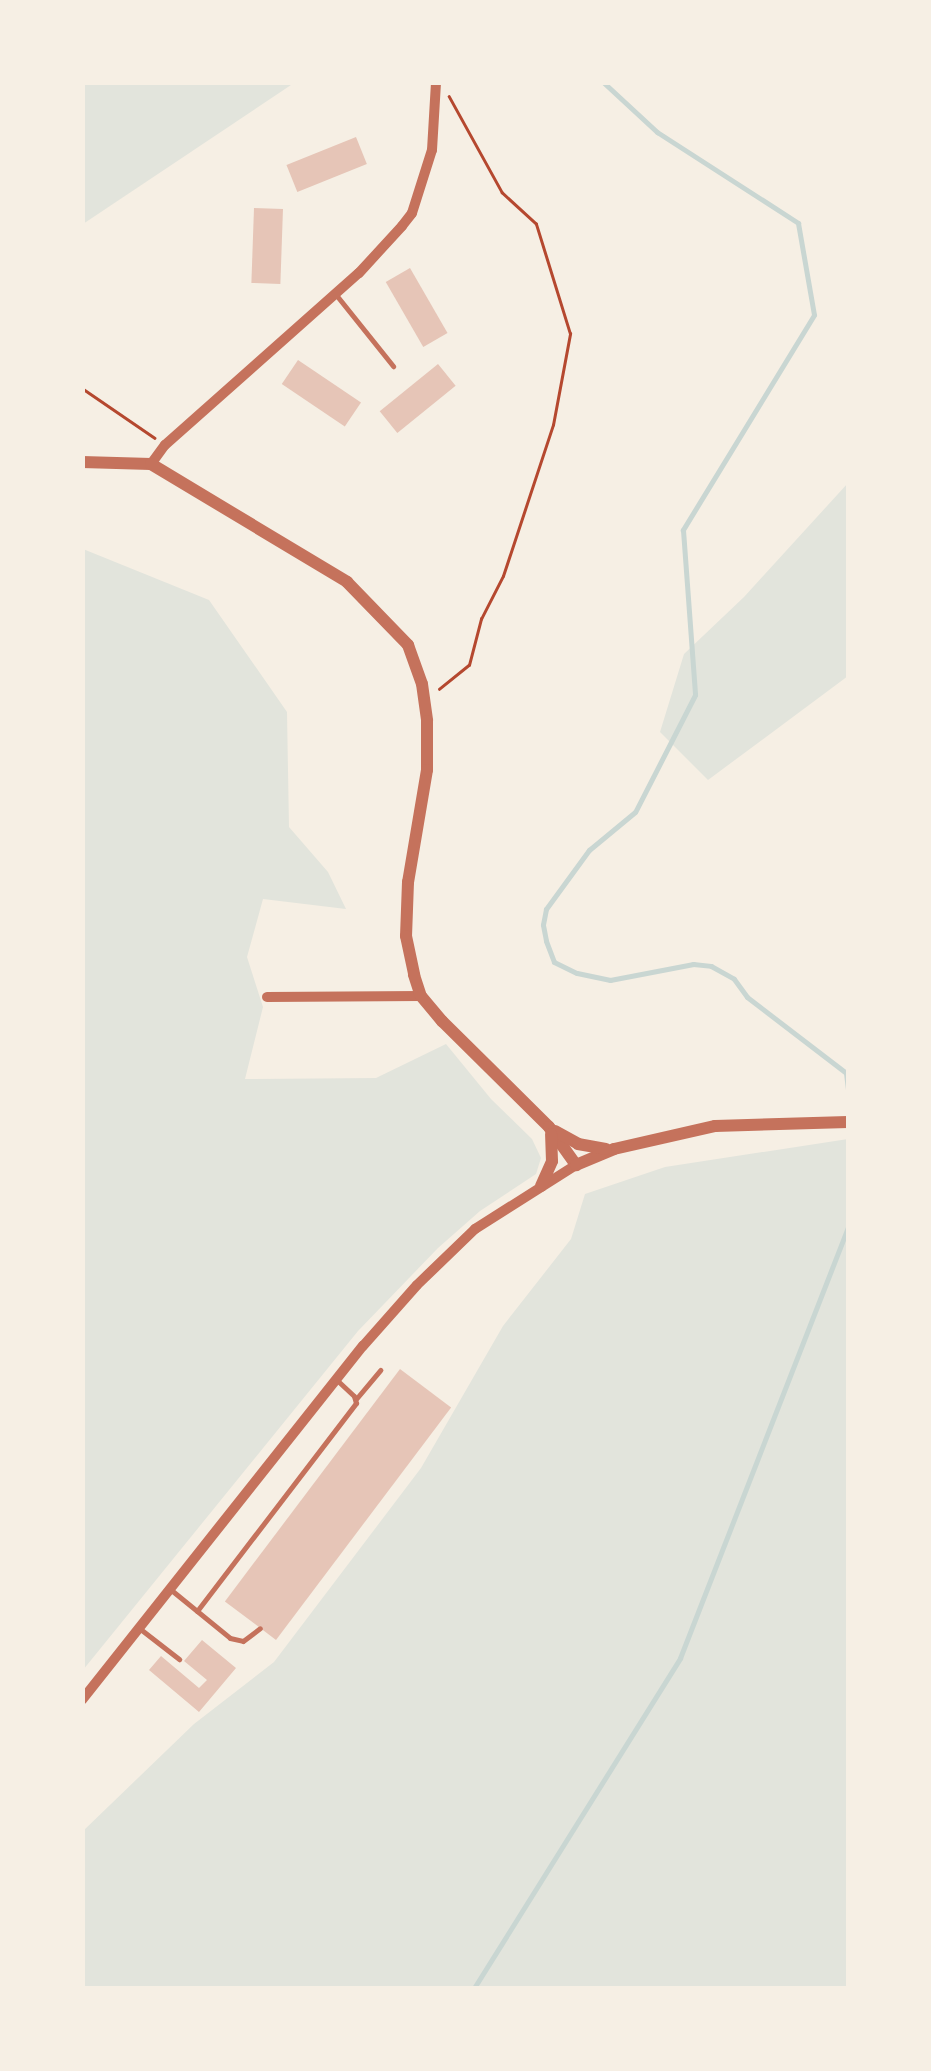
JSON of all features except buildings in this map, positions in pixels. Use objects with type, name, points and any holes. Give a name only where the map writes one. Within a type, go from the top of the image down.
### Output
[{"type":"street","points":[[151,464],[165,445],[336,294],[412,214],[432,150],[439,82]]},
{"type":"street","points":[[82,462],[151,464],[347,582],[408,645],[422,684],[427,721],[427,770],[408,882],[406,936],[421,996],[549,1127],[576,1164]]},
{"type":"street","points":[[267,997],[421,996]]},
{"type":"street","points":[[82,1700],[336,1380],[442,1260],[476,1229],[576,1164],[614,1149],[715,1126],[848,1122]]},
{"type":"street","points":[[549,1127],[578,1144],[614,1149]]},
{"type":"street","points":[[541,1186],[552,1162],[549,1127]]},
{"type":"lane","points":[[336,294],[393,366]]},
{"type":"lane","points":[[197,1611],[380,1370]]},
{"type":"lane","points":[[336,1380],[356,1399]]},
{"type":"lane","points":[[170,1589],[238,1640],[251,1637],[260,1628]]},
{"type":"lane","points":[[139,1628],[179,1659]]},
{"type":"path","points":[[438,690],[469,665],[482,619],[503,576],[553,424],[570,334],[536,224],[502,192],[439,82]]},
{"type":"path","points":[[82,388],[165,445]]},
{"type":"shaded area","points":[[83,82],[294,82],[294,83],[83,224]]},
{"type":"shaded area","points":[[848,483],[848,676],[708,780],[660,732],[684,654],[744,597]]},
{"type":"shaded area","points":[[83,549],[209,600],[287,712],[289,827],[328,872],[346,909],[263,899],[247,957],[263,1007],[245,1079],[376,1078],[446,1044],[491,1099],[532,1139],[541,1158],[536,1174],[480,1211],[438,1248],[358,1331],[83,1670]]},
{"type":"shaded area","points":[[848,1139],[848,1988],[83,1988],[83,1831],[194,1724],[274,1662],[421,1468],[503,1326],[571,1239],[585,1194],[665,1167]]},
{"type":"waterway","points":[[603,82],[657,132],[798,223],[814,315],[683,530],[695,695],[635,812],[589,850],[546,909],[546,941],[554,962],[577,973],[610,980],[693,964],[711,966],[734,979],[747,997],[846,1073],[848,1090]]},
{"type":"waterway","points":[[474,1988],[680,1658],[848,1226]]}]
